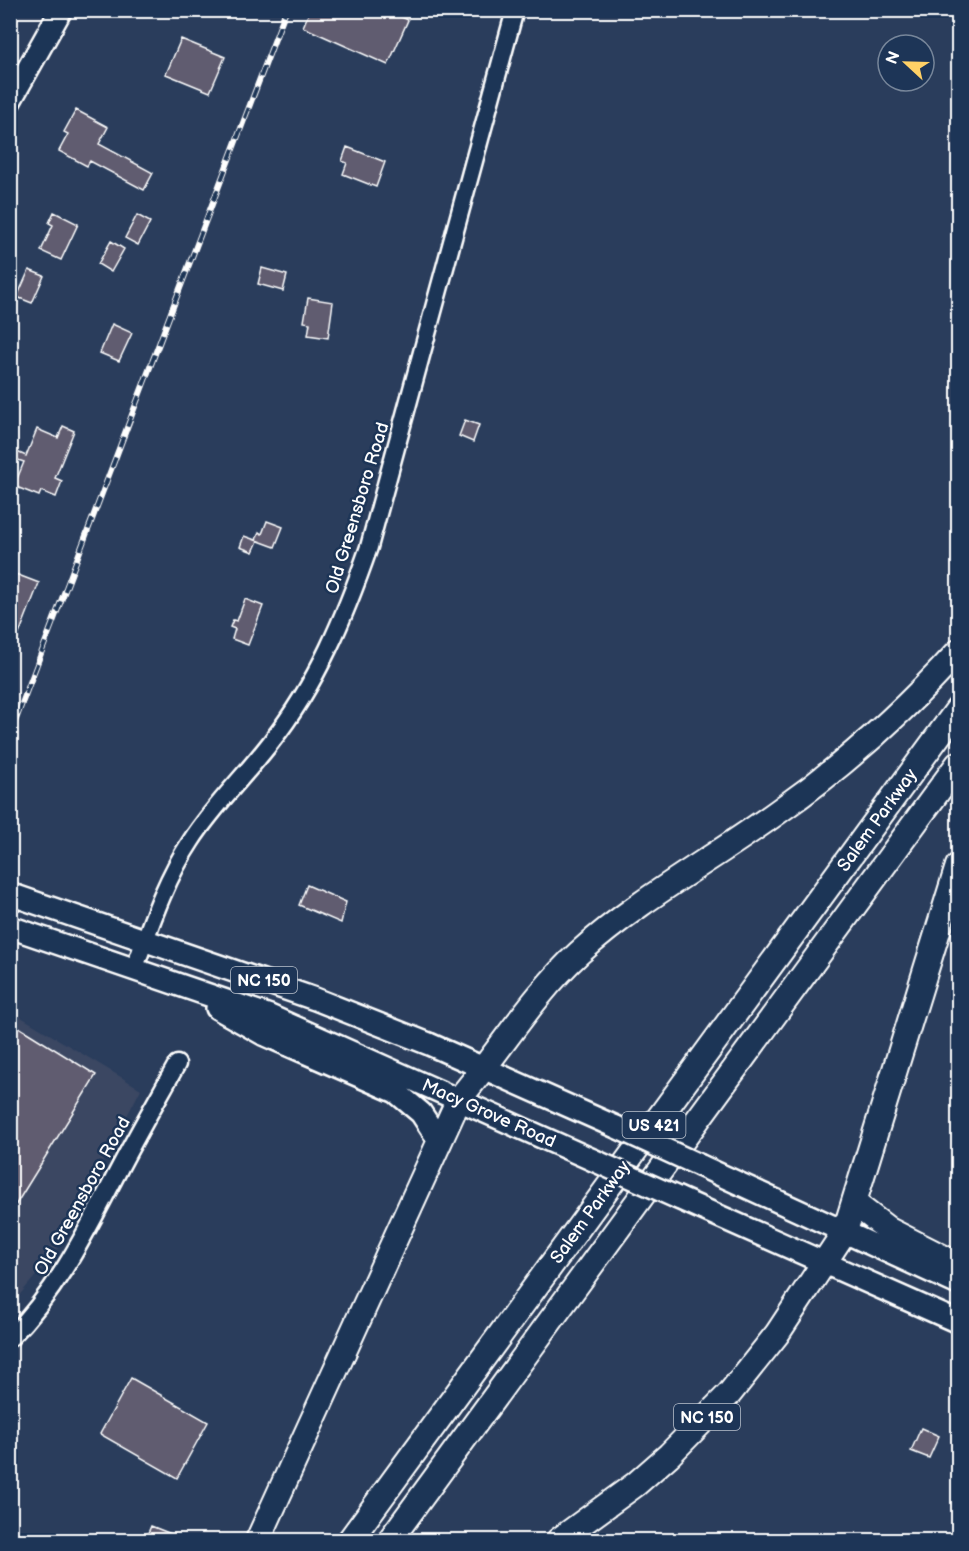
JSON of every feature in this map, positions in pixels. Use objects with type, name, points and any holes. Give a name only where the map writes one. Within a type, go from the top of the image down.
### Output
[{"type":"highway","points":[[258,1540],[459,1100],[486,1068],[527,1009],[578,954],[629,913],[818,782],[898,713],[958,652]]},
{"type":"highway","name":"Salem Parkway","points":[[350,1540],[958,709]]},
{"type":"highway","name":"Salem Parkway","points":[[390,1540],[958,764]]},
{"type":"highway","points":[[845,1231],[958,866]]},
{"type":"highway","points":[[854,1203],[883,1226],[958,1265]]},
{"type":"highway","name":"NC 150","points":[[559,1540],[636,1484],[700,1425],[755,1364],[825,1264],[845,1231]]},
{"type":"main road","points":[[10,101],[61,10]]},
{"type":"main road","name":"NC 150","points":[[10,894],[315,999],[486,1068],[845,1231]]},
{"type":"main road","name":"Macy Grove Road","points":[[10,927],[270,1016],[958,1322]]},
{"type":"main road","name":"NC 150","points":[[178,985],[262,1034],[396,1092],[421,1113],[440,1142]]},
{"type":"main road","points":[[845,1231],[958,1284]]},
{"type":"street","name":"Old Greensboro Road","points":[[134,970],[165,889],[190,842],[217,804],[288,719],[322,662],[348,606],[369,547],[515,10]]},
{"type":"street","name":"Old Greensboro Road","points":[[10,1338],[48,1296],[67,1269],[132,1143],[177,1064]]},
{"type":"shaded area","points":[[11,1011],[141,1089],[56,1252],[11,1305]]},
{"type":"building","points":[[310,10],[387,10],[408,20],[388,65],[303,27]]},
{"type":"building","points":[[181,39],[225,57],[210,92],[166,74]]},
{"type":"building","points":[[76,110],[108,127],[99,144],[153,173],[144,190],[90,161],[87,166],[59,151],[68,134],[64,132]]},
{"type":"building","points":[[347,147],[385,162],[376,187],[343,174],[347,163],[342,161]]},
{"type":"building","points":[[54,212],[78,224],[61,260],[41,251],[53,225],[49,223]]},
{"type":"building","points":[[137,215],[150,222],[138,245],[125,238]]},
{"type":"building","points":[[111,241],[124,249],[111,272],[98,264]]},
{"type":"building","points":[[262,268],[287,275],[283,291],[258,284]]},
{"type":"building","points":[[29,270],[44,276],[32,303],[17,297]]},
{"type":"building","points":[[308,298],[333,302],[328,338],[308,335],[310,323],[304,322]]},
{"type":"building","points":[[112,324],[132,333],[119,361],[100,353]]},
{"type":"building","points":[[465,420],[479,425],[473,442],[459,436]]},
{"type":"building","points":[[63,426],[74,431],[55,478],[62,481],[56,497],[41,491],[39,496],[14,486],[24,462],[15,459],[17,452],[26,456],[37,429],[58,438]]},
{"type":"building","points":[[267,521],[283,527],[275,547],[256,540],[259,532],[262,534]]},
{"type":"building","points":[[244,536],[258,541],[253,552],[240,547]]},
{"type":"building","points":[[13,573],[39,583],[10,657],[10,578]]},
{"type":"building","points":[[245,599],[263,606],[248,645],[232,639],[235,629],[230,627],[233,620],[237,621]]},
{"type":"building","points":[[307,885],[346,902],[341,923],[299,905]]},
{"type":"building","points":[[17,1026],[96,1075],[10,1214],[10,1036]]},
{"type":"building","points":[[131,1378],[208,1422],[177,1478],[100,1434]]},
{"type":"building","points":[[921,1428],[939,1436],[929,1458],[911,1451]]},
{"type":"building","points":[[151,1526],[171,1534],[168,1540],[145,1540]]},
{"type":"railway","points":[[10,735],[286,10]]}]
